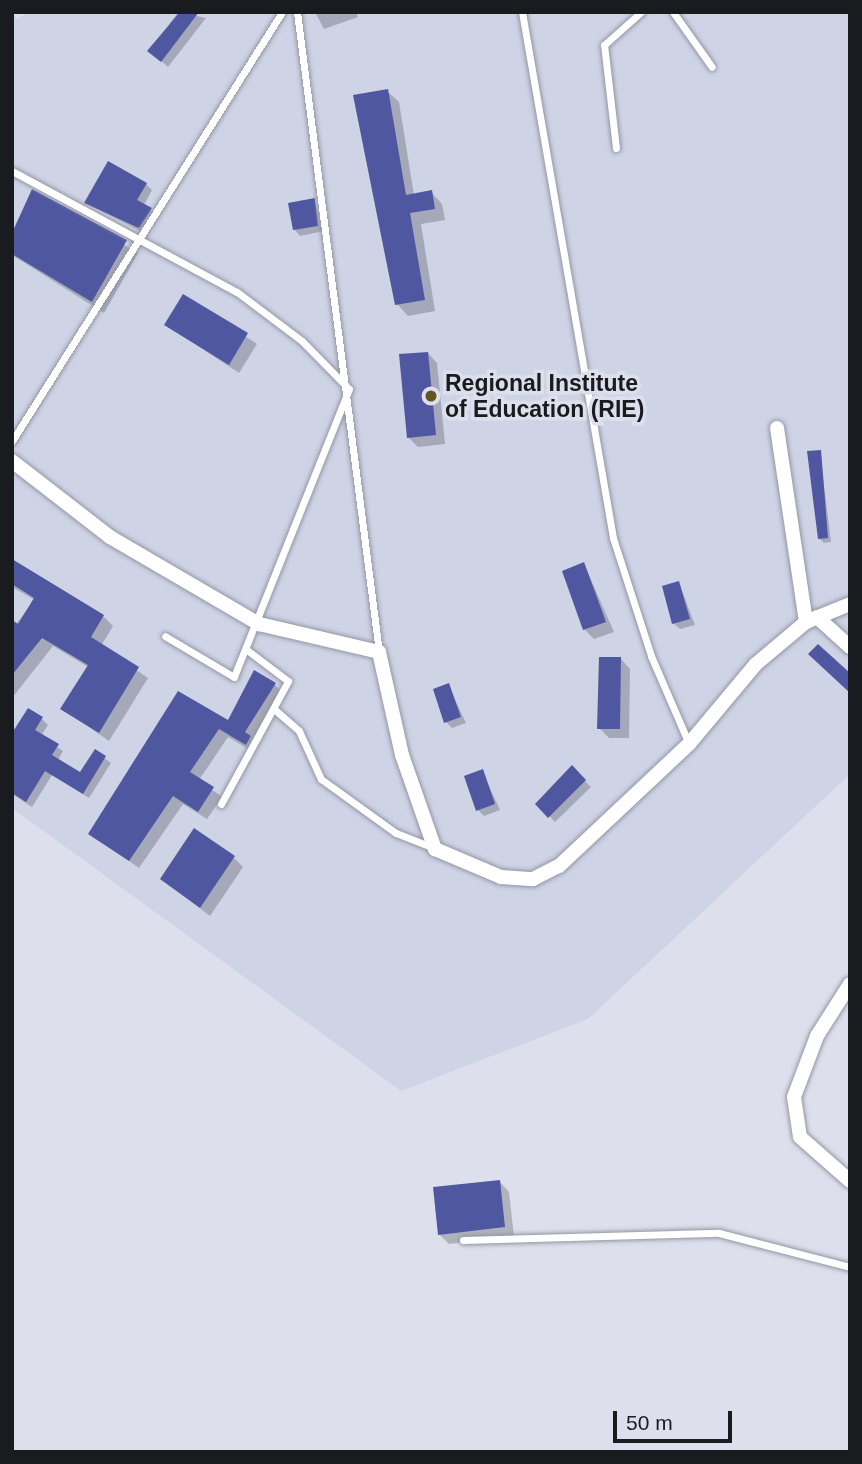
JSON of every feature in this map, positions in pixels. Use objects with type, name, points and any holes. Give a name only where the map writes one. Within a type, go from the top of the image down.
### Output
[{"type":"street","points":[[777,428],[812,619],[850,647]]},
{"type":"street","points":[[12,461],[110,537],[259,624],[379,652],[402,755],[435,849],[501,877],[533,879],[559,866],[689,744],[756,664],[812,619],[850,604]]},
{"type":"street","points":[[850,984],[817,1035],[794,1097],[800,1137],[850,1181]]},
{"type":"lane","points":[[12,441],[139,235],[282,12]]},
{"type":"lane","points":[[297,12],[349,389],[379,652]]},
{"type":"lane","points":[[522,12],[613,538],[651,656],[689,744]]},
{"type":"lane","points":[[616,148],[604,45],[641,12]]},
{"type":"lane","points":[[673,12],[712,67]]},
{"type":"lane","points":[[12,171],[139,235],[237,292],[302,341],[349,389]]},
{"type":"lane","points":[[165,636],[234,677],[259,624],[349,389]]},
{"type":"lane","points":[[221,804],[288,681],[247,650]]},
{"type":"lane","points":[[274,709],[299,731],[321,779],[386,827],[435,849]]},
{"type":"lane","points":[[463,1240],[719,1233],[850,1267]]},
{"type":"shaded area","name":"Regional Institute of Education (RIE)","points":[[12,12],[17,19],[28,12],[850,12],[850,774],[588,1019],[401,1091],[12,808]]},
{"type":"building","points":[[180,12],[199,12],[161,62],[147,51]]},
{"type":"building","points":[[388,89],[406,195],[432,190],[435,209],[410,213],[425,300],[395,305],[353,95]]},
{"type":"building","points":[[108,161],[147,183],[137,200],[152,208],[139,228],[84,203]]},
{"type":"building","points":[[32,189],[127,240],[92,302],[12,254],[12,233]]},
{"type":"building","points":[[315,198],[318,226],[293,230],[288,203]]},
{"type":"building","points":[[183,294],[248,333],[229,365],[164,325]]},
{"type":"building","points":[[428,352],[436,435],[407,438],[399,354]]},
{"type":"building","points":[[821,450],[828,538],[818,539],[807,451]]},
{"type":"building","points":[[12,559],[104,615],[91,637],[139,667],[99,733],[60,709],[88,665],[42,638],[12,675],[12,620],[18,624],[34,598],[12,584]]},
{"type":"building","points":[[584,562],[606,622],[583,630],[562,571]]},
{"type":"building","points":[[679,581],[690,619],[672,624],[662,586]]},
{"type":"building","points":[[818,644],[850,673],[850,693],[808,654]]},
{"type":"building","points":[[599,657],[621,657],[620,729],[597,729]]},
{"type":"building","points":[[254,670],[276,683],[245,732],[251,736],[246,745],[219,729],[190,772],[214,787],[198,812],[173,796],[129,861],[88,834],[178,691],[228,720]]},
{"type":"building","points":[[449,683],[461,717],[444,723],[433,689]]},
{"type":"building","points":[[28,708],[43,717],[35,730],[59,744],[52,755],[80,772],[95,749],[106,756],[83,794],[45,771],[26,802],[12,793],[12,733]]},
{"type":"building","points":[[572,765],[586,780],[548,818],[535,804]]},
{"type":"building","points":[[483,769],[495,804],[476,811],[464,776]]},
{"type":"building","points":[[194,828],[235,856],[200,908],[160,879]]},
{"type":"building","points":[[500,1180],[505,1227],[438,1235],[433,1187]]},
{"type":"place","name":"Regional Institute of Education (RIE)","points":[[431,396]]}]
